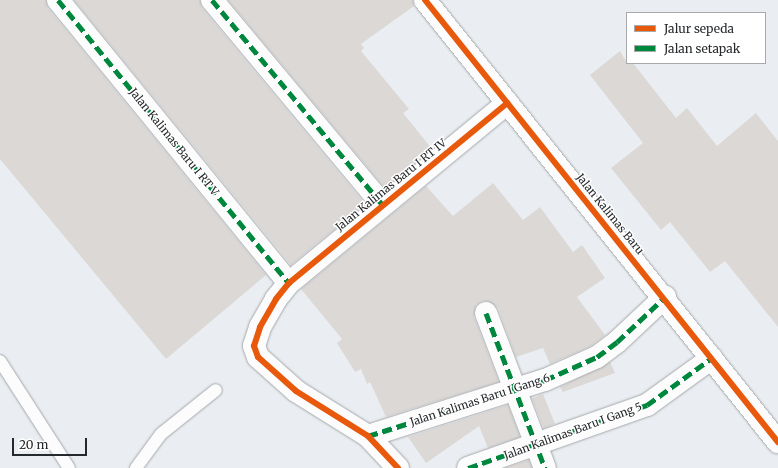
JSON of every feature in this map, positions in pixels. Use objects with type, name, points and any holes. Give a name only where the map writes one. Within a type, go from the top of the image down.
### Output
[{"type":"street","name":"Jalan Kalimas Baru I RT V","points":[[58,0],[289,283]]},
{"type":"street","points":[[212,0],[382,204]]},
{"type":"street","name":"Jalan Kalimas Baru","points":[[424,0],[665,298],[778,442]]},
{"type":"street","name":"Jalan Kalimas Baru I RT IV","points":[[398,468],[368,436],[296,391],[258,357],[254,346],[260,327],[276,298],[289,283],[382,204],[507,103]]},
{"type":"street","name":"Jalan Kalimas Baru I Gang 6","points":[[368,436],[545,380],[597,356],[617,342],[665,298]]},
{"type":"street","points":[[486,313],[545,468]]},
{"type":"street","name":"Jalan Kalimas Baru I Gang 5","points":[[468,468],[537,446],[647,405],[712,358]]},
{"type":"lane","points":[[0,361],[69,468]]},
{"type":"lane","points":[[136,468],[161,434],[216,390]]},
{"type":"building","points":[[0,0],[46,0],[48,8],[266,275],[166,359],[0,159]]},
{"type":"building","points":[[74,0],[200,0],[202,8],[365,204],[291,265]]},
{"type":"building","points":[[228,0],[413,0],[414,6],[361,44],[364,48],[361,51],[409,109],[403,113],[432,149],[385,188]]},
{"type":"building","points":[[620,51],[626,64],[634,64],[676,118],[687,108],[717,146],[756,113],[778,141],[778,327],[725,261],[710,272],[670,222],[661,230],[611,168],[643,143],[590,75]]},
{"type":"building","points":[[493,183],[523,220],[540,207],[573,252],[582,245],[605,278],[577,297],[605,335],[591,346],[550,364],[543,348],[516,357],[498,308],[488,301],[482,301],[476,305],[474,317],[499,382],[386,417],[370,382],[367,384],[361,369],[355,372],[337,343],[342,339],[301,289],[426,186],[453,216]]},
{"type":"building","points":[[610,362],[615,373],[563,392],[560,387]]},
{"type":"building","points":[[543,394],[555,424],[544,428],[532,398]]},
{"type":"building","points":[[508,405],[520,437],[488,448],[479,426],[426,463],[408,437]]},
{"type":"building","points":[[529,460],[532,468],[506,468]]},
{"type":"marked path","points":[[58,0],[289,283],[291,282]]},
{"type":"marked path","points":[[212,0],[382,204]]},
{"type":"marked path","points":[[368,436],[545,380],[597,357],[617,342],[665,297]]},
{"type":"marked path","points":[[486,313],[545,468]]},
{"type":"marked path","points":[[468,468],[647,405],[712,358]]},
{"type":"cycle path","points":[[425,0],[778,442]]},
{"type":"cycle path","points":[[398,468],[368,436],[296,391],[258,357],[254,346],[260,327],[276,299],[289,283],[507,103]]}]
